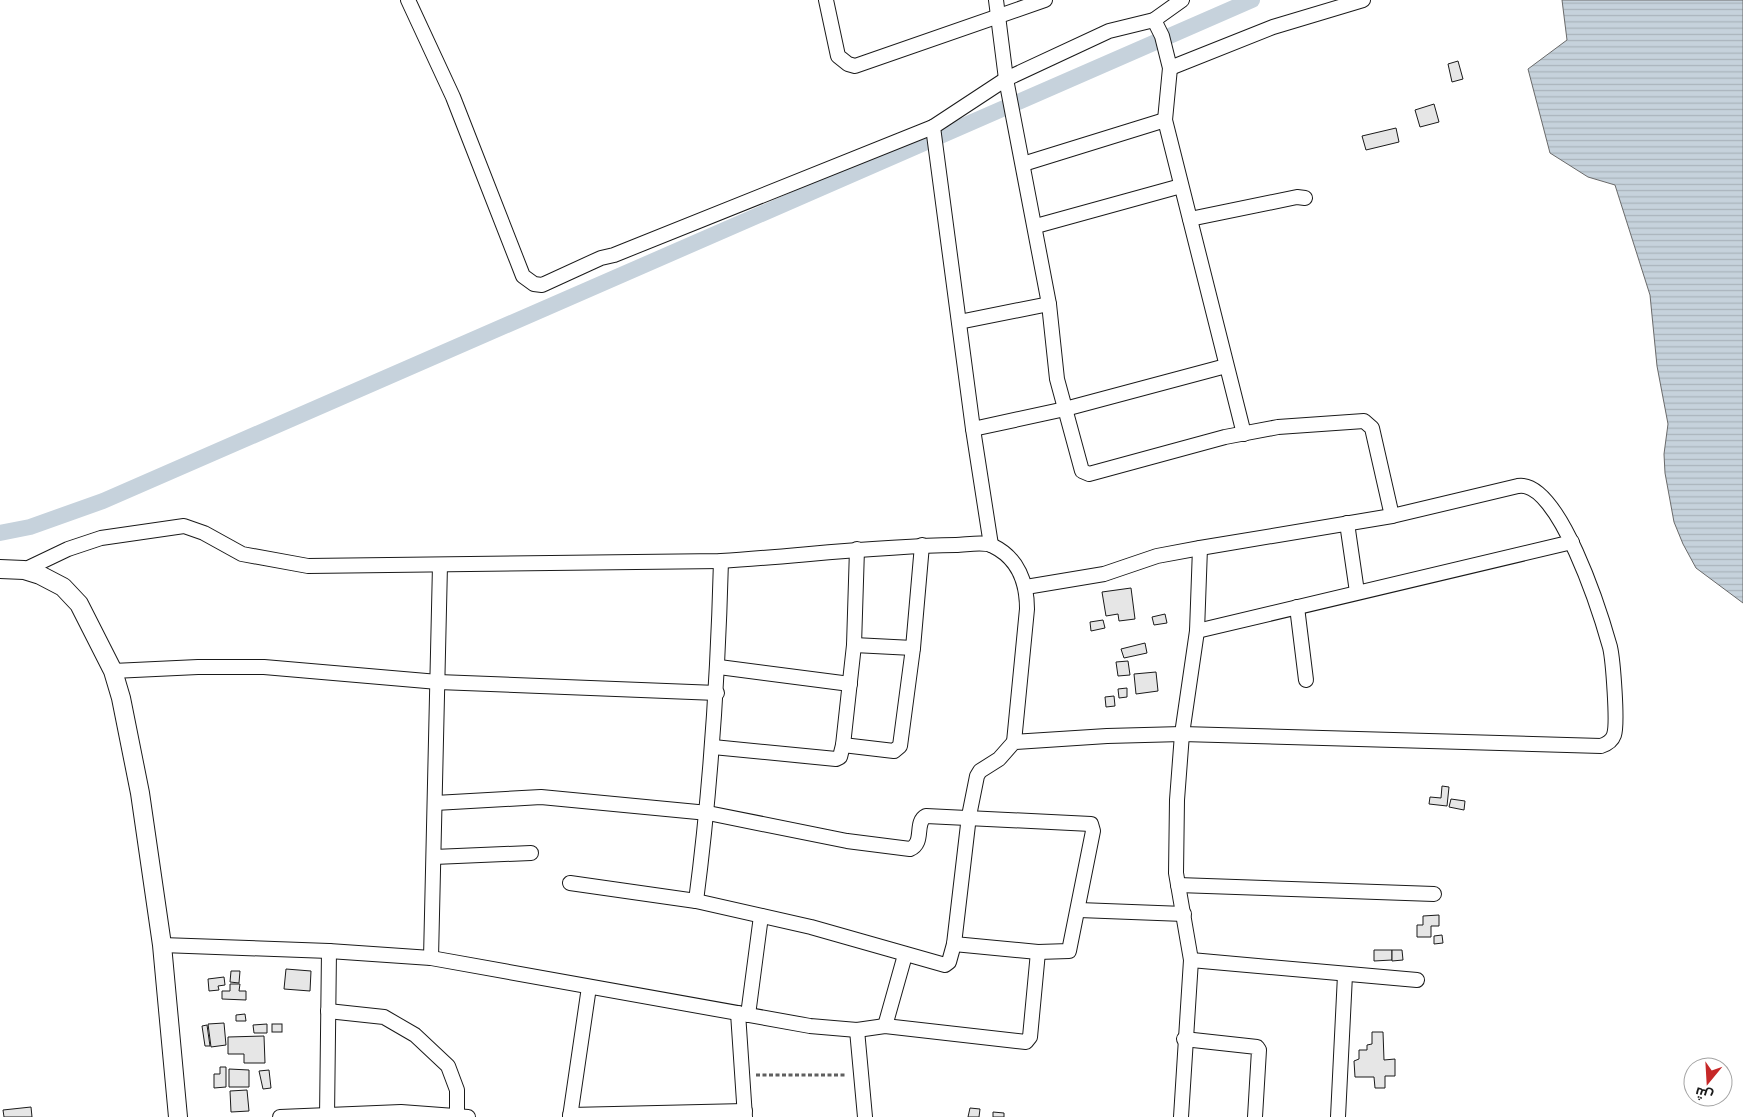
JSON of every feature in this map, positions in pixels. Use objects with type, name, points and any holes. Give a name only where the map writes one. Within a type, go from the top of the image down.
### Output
[{"type":"street","points":[[408,0],[453,98],[523,276],[534,284],[542,284],[602,258],[614,255],[934,127],[1006,79],[1110,31],[1154,20],[1182,0]]},
{"type":"street","points":[[826,0],[838,56],[848,64],[855,66],[1045,0]]},
{"type":"street","points":[[996,0],[1000,16],[1006,79],[1036,226],[1049,304],[1057,379],[1082,471],[1086,474],[1197,444],[1278,427],[1364,421],[1372,428],[1392,516]]},
{"type":"street","points":[[1170,68],[1273,27],[1363,0]]},
{"type":"street","points":[[1154,20],[1162,36],[1170,68],[1165,120],[1244,434]]},
{"type":"street","points":[[1023,164],[1165,120]]},
{"type":"street","points":[[934,127],[973,429],[992,545]]},
{"type":"street","points":[[1036,226],[1182,186]]},
{"type":"street","points":[[1190,219],[1297,197],[1305,198]]},
{"type":"street","points":[[959,322],[1049,304]]},
{"type":"street","points":[[973,429],[1065,409],[1226,366]]},
{"type":"street","points":[[1014,742],[1107,736],[1182,734],[1605,745],[1612,739],[1615,730],[1610,649],[1572,542],[1540,493],[1528,486],[1518,486],[1392,516],[1157,556],[1104,574],[1026,587]]},
{"type":"street","points":[[1347,523],[1357,592]]},
{"type":"street","points":[[24,570],[68,549],[101,538],[184,526],[204,533],[242,554],[294,564],[440,565],[720,561],[922,545],[992,545],[1011,560],[1022,575],[1026,587],[1027,609],[1014,742],[999,759],[978,773],[969,816],[954,944],[949,962],[945,966],[846,936],[696,900],[570,883]]},
{"type":"street","points":[[1197,631],[1572,542]]},
{"type":"street","points":[[843,745],[898,750],[913,648],[922,545]]},
{"type":"street","points":[[1181,1117],[1184,1039],[1191,960],[1178,885],[1176,824],[1182,734],[1197,631],[1200,548]]},
{"type":"street","points":[[713,747],[836,759],[841,755],[854,645],[857,549]]},
{"type":"street","points":[[696,900],[708,813],[719,667],[720,561]]},
{"type":"street","points":[[431,958],[440,565]]},
{"type":"street","points":[[0,569],[24,570],[52,580],[71,594],[79,604],[113,671],[122,698],[140,793],[162,945],[178,1117]]},
{"type":"street","points":[[1297,607],[1306,680]]},
{"type":"street","points":[[854,645],[913,648]]},
{"type":"street","points":[[113,671],[181,667],[264,667],[438,682],[717,693]]},
{"type":"street","points":[[719,667],[850,684]]},
{"type":"street","points":[[435,803],[541,797],[708,813],[847,841],[910,849],[916,847],[918,843],[923,817],[969,816],[1091,824],[1094,831],[1069,951],[1038,952],[954,944]]},
{"type":"street","points":[[434,857],[531,854]]},
{"type":"street","points":[[1178,885],[1434,894]]},
{"type":"street","points":[[1079,910],[1184,914]]},
{"type":"street","points":[[588,987],[570,1116],[745,1114],[743,1014],[760,916]]},
{"type":"street","points":[[162,945],[329,951],[431,958],[834,1029],[857,1030],[885,1026],[1026,1042],[1030,1037],[1038,952]]},
{"type":"street","points":[[328,1116],[329,951]]},
{"type":"street","points":[[885,1026],[905,955]]},
{"type":"street","points":[[1191,960],[1417,980]]},
{"type":"street","points":[[1338,1117],[1345,975]]},
{"type":"street","points":[[280,1117],[401,1112],[462,1116],[457,1090],[448,1066],[415,1035],[384,1016],[328,1011]]},
{"type":"street","points":[[857,1030],[866,1117]]},
{"type":"street","points":[[1184,1039],[1257,1047],[1259,1050],[1255,1117]]},
{"type":"path","points":[[743,1075],[861,1075]]},
{"type":"shaded area","points":[[1562,0],[1743,0],[1743,603],[1696,568],[1674,522],[1665,473],[1664,454],[1668,424],[1657,366],[1650,295],[1615,185],[1588,177],[1550,153],[1528,69],[1567,40]]},
{"type":"building","points":[[1458,61],[1463,79],[1452,82],[1448,64]]},
{"type":"building","points":[[1434,104],[1439,122],[1420,127],[1415,110]]},
{"type":"building","points":[[1396,128],[1399,142],[1366,150],[1362,136]]},
{"type":"building","points":[[1131,588],[1135,619],[1119,621],[1118,614],[1106,616],[1102,592]]},
{"type":"building","points":[[1165,614],[1167,623],[1154,625],[1152,617]]},
{"type":"building","points":[[1103,620],[1105,628],[1091,631],[1090,622]]},
{"type":"building","points":[[1145,643],[1147,653],[1124,658],[1121,649]]},
{"type":"building","points":[[1128,661],[1130,675],[1118,676],[1116,662]]},
{"type":"building","points":[[1156,672],[1158,691],[1136,694],[1134,674]]},
{"type":"building","points":[[1127,688],[1127,697],[1119,698],[1118,689]]},
{"type":"building","points":[[1114,696],[1115,706],[1106,707],[1105,697]]},
{"type":"building","points":[[1442,786],[1449,787],[1447,806],[1429,804],[1430,797],[1441,798]]},
{"type":"building","points":[[1451,799],[1465,801],[1464,810],[1449,807]]},
{"type":"building","points":[[1439,915],[1439,926],[1431,926],[1431,937],[1417,937],[1417,925],[1423,925],[1423,916]]},
{"type":"building","points":[[1442,935],[1443,943],[1434,944],[1434,936]]},
{"type":"building","points":[[1374,950],[1392,950],[1392,960],[1374,961]]},
{"type":"building","points":[[1392,950],[1402,950],[1403,960],[1392,961]]},
{"type":"building","points":[[286,969],[311,971],[310,991],[284,989]]},
{"type":"building","points":[[231,971],[240,971],[239,983],[230,982]]},
{"type":"building","points":[[224,977],[225,985],[218,986],[219,990],[209,991],[208,979]]},
{"type":"building","points":[[230,984],[240,984],[239,991],[246,991],[246,1000],[222,999],[222,991],[230,991]]},
{"type":"building","points":[[245,1014],[246,1021],[236,1021],[236,1015]]},
{"type":"building","points":[[224,1023],[226,1045],[211,1047],[208,1024]]},
{"type":"building","points":[[267,1024],[267,1033],[254,1033],[253,1025]]},
{"type":"building","points":[[272,1024],[282,1024],[282,1032],[272,1032]]},
{"type":"building","points":[[207,1025],[210,1046],[205,1046],[202,1026]]},
{"type":"building","points":[[1372,1032],[1383,1032],[1384,1060],[1395,1059],[1395,1076],[1385,1076],[1385,1088],[1375,1088],[1374,1077],[1355,1077],[1354,1061],[1359,1059],[1359,1050],[1367,1050],[1367,1045],[1372,1044]]},
{"type":"building","points":[[264,1036],[265,1063],[244,1063],[244,1054],[228,1054],[228,1037]]},
{"type":"building","points":[[220,1067],[226,1067],[226,1087],[214,1088],[214,1074],[220,1074]]},
{"type":"building","points":[[229,1069],[249,1070],[249,1087],[229,1087]]},
{"type":"building","points":[[269,1070],[271,1088],[263,1089],[259,1071]]},
{"type":"building","points":[[247,1090],[249,1111],[231,1112],[230,1091]]},
{"type":"building","points":[[31,1107],[32,1117],[4,1117],[3,1110]]},
{"type":"building","points":[[970,1108],[980,1109],[979,1117],[968,1117]]},
{"type":"building","points":[[993,1112],[1004,1113],[1004,1117],[993,1117]]},
{"type":"waterway","points":[[0,533],[30,527],[103,501],[1252,0]]}]
